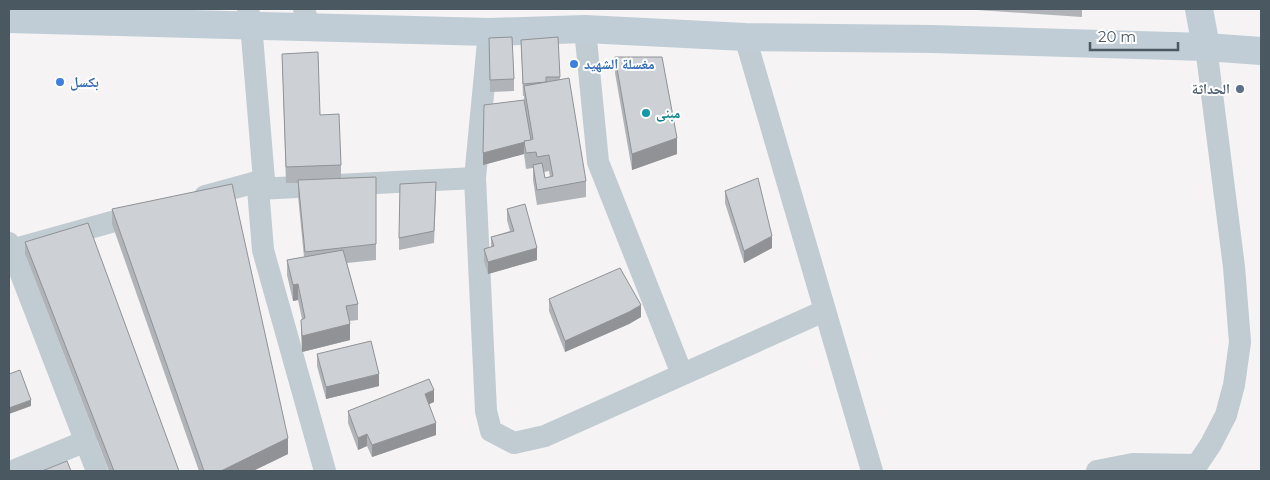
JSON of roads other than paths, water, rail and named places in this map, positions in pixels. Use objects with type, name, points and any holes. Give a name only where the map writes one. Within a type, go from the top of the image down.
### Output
[{"type":"main road","points":[[169,22],[195,9]]},
{"type":"main road","points":[[1199,9],[1206,47]]},
{"type":"main road","points":[[9,19],[169,22],[249,17],[307,18],[489,32],[585,30],[745,37],[932,39],[1206,47],[1261,51]]},
{"type":"street","points":[[249,17],[261,185],[263,250],[325,471]]},
{"type":"street","points":[[585,30],[598,162],[682,374]]},
{"type":"street","points":[[489,32],[475,178],[486,410],[491,431],[514,443],[545,436],[824,310]]},
{"type":"street","points":[[745,37],[872,471]]},
{"type":"street","points":[[1097,471],[1133,464],[1195,468],[1211,444],[1226,415],[1234,385],[1240,342],[1234,267],[1206,47]]},
{"type":"street","points":[[189,201],[261,185],[475,178]]},
{"type":"street","points":[[97,471],[10,247],[161,208]]},
{"type":"street","points":[[13,471],[86,441]]},
{"type":"place","name":"مغسلة الشهيد","points":[[574,64]]},
{"type":"place","name":"بكسل","points":[[60,82]]},
{"type":"place","name":"الحداثة","points":[[1240,89]]},
{"type":"place","name":"مبنى","points":[[646,113]]}]
